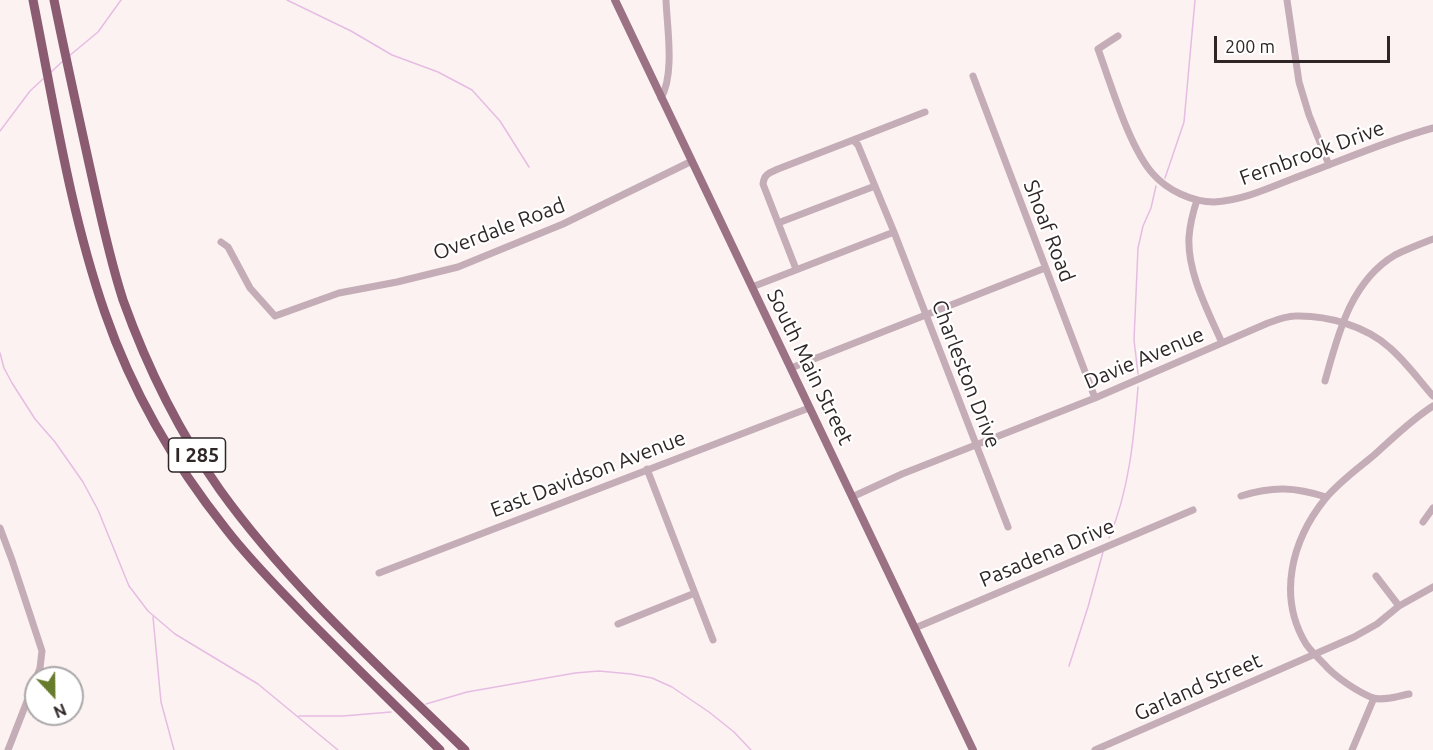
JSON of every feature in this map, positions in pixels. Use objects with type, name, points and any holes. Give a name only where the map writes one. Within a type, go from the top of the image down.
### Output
[{"type":"highway","name":"I 285","points":[[33,0],[75,206],[89,261],[106,314],[134,380],[173,453],[205,502],[256,566],[440,750]]},
{"type":"highway","name":"I 285","points":[[54,0],[108,248],[141,348],[164,396],[190,443],[244,522],[284,569],[465,750]]},
{"type":"main road","name":"South Main Street","points":[[615,0],[973,750]]},
{"type":"street","points":[[661,98],[666,88],[668,73],[666,0]]},
{"type":"street","points":[[1287,0],[1299,82],[1309,115],[1329,165]]},
{"type":"street","name":"Fernbrook Drive","points":[[1118,36],[1098,49],[1130,133],[1153,173],[1176,191],[1197,200],[1215,202],[1249,196],[1407,135],[1433,128]]},
{"type":"street","name":"Shoaf Road","points":[[973,76],[1095,398]]},
{"type":"street","points":[[796,269],[763,184],[767,174],[925,112]]},
{"type":"street","name":"Charleston Drive","points":[[853,140],[858,146],[894,232],[1008,527]]},
{"type":"street","name":"Overdale Road","points":[[221,242],[228,247],[250,288],[275,316],[339,292],[397,282],[458,267],[563,224],[692,162]]},
{"type":"street","points":[[778,223],[875,186]]},
{"type":"street","points":[[1197,200],[1191,219],[1189,238],[1193,270],[1222,343]]},
{"type":"street","points":[[752,287],[894,232]]},
{"type":"street","points":[[1325,381],[1342,322],[1358,291],[1378,269],[1394,256],[1433,239]]},
{"type":"street","points":[[791,368],[1045,268]]},
{"type":"street","name":"Davie Avenue","points":[[852,497],[975,444],[1095,398],[1268,323],[1292,316],[1319,317],[1342,322],[1382,341],[1433,396]]},
{"type":"street","points":[[1409,694],[1374,698],[1337,676],[1314,653],[1304,640],[1293,609],[1291,569],[1301,536],[1326,497],[1433,406]]},
{"type":"street","name":"East Davidson Avenue","points":[[379,573],[809,408]]},
{"type":"street","points":[[647,469],[713,640]]},
{"type":"street","points":[[1241,496],[1263,490],[1290,488],[1326,497]]},
{"type":"street","points":[[1423,522],[1433,508]]},
{"type":"street","name":"Pasadena Drive","points":[[915,628],[1193,510]]},
{"type":"street","points":[[0,528],[42,651],[40,668],[8,750]]},
{"type":"street","points":[[1376,576],[1399,606]]},
{"type":"street","name":"Garland Street","points":[[1095,750],[1105,748],[1354,637],[1377,624],[1399,606],[1433,587]]},
{"type":"street","points":[[618,624],[695,592]]},
{"type":"street","points":[[1352,750],[1374,698]]},
{"type":"waterway","points":[[69,56],[98,32],[121,0]]},
{"type":"waterway","points":[[287,0],[351,31],[392,55],[438,72],[472,90],[500,121],[529,167]]},
{"type":"waterway","points":[[1165,178],[1184,122],[1195,0]]},
{"type":"waterway","points":[[51,72],[63,61]]},
{"type":"waterway","points":[[0,131],[30,91],[43,79]]},
{"type":"waterway","points":[[1138,374],[1134,340],[1138,248],[1156,186]]},
{"type":"waterway","points":[[0,353],[4,368],[35,419],[55,442],[83,482],[98,510],[129,586],[148,611],[175,634],[258,684],[338,750]]},
{"type":"waterway","points":[[1109,538],[1126,483],[1138,387]]},
{"type":"waterway","points":[[1069,666],[1103,552]]},
{"type":"waterway","points":[[153,617],[161,702],[174,750]]},
{"type":"waterway","points":[[426,704],[467,692],[575,673],[599,671],[631,674],[652,678],[672,687],[709,712],[734,732],[751,750]]},
{"type":"waterway","points":[[299,716],[343,716],[391,712]]}]
